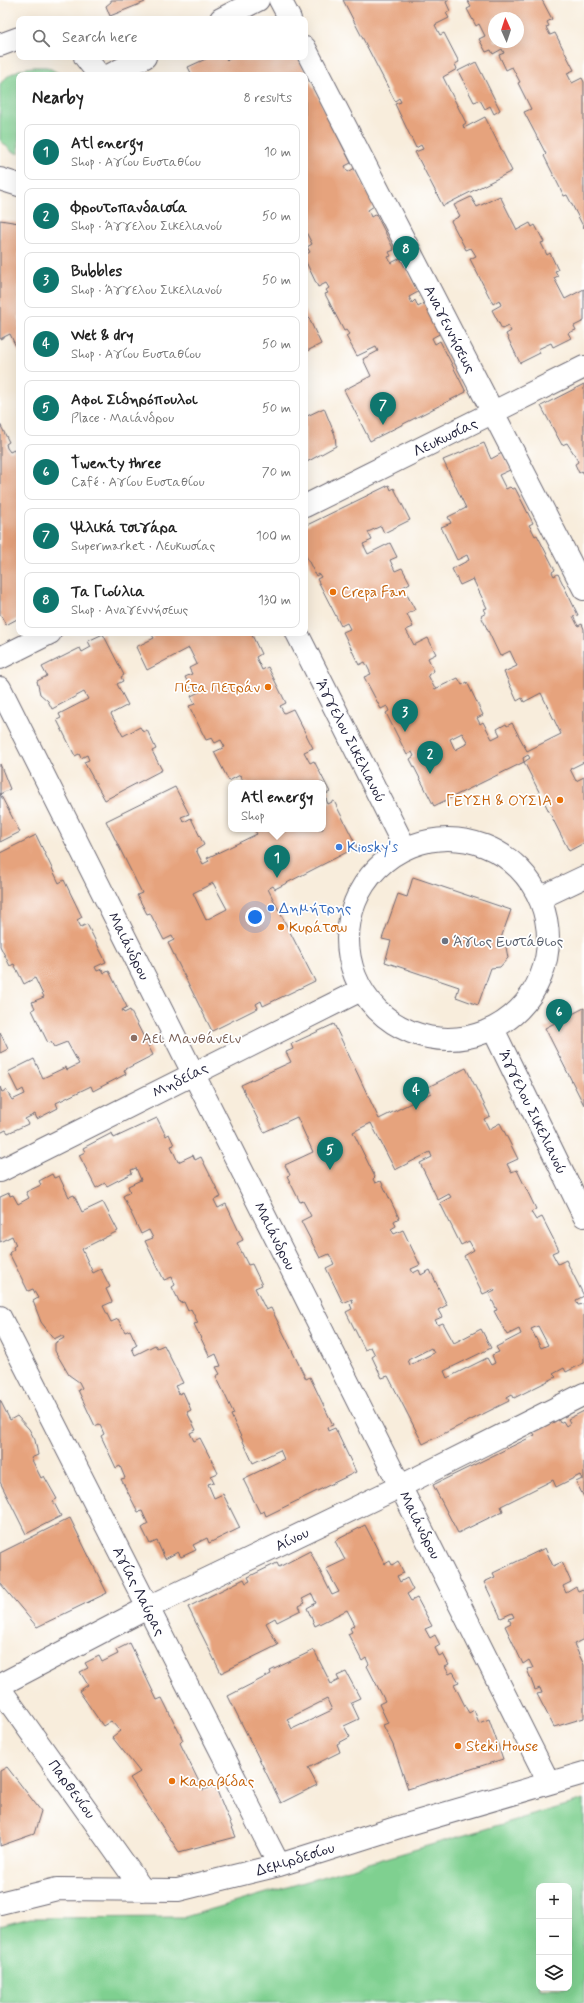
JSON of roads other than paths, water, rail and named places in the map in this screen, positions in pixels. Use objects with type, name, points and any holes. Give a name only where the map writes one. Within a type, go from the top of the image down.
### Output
[{"type":"street","points":[[227,16],[258,0]]},
{"type":"street","points":[[280,0],[288,16]]},
{"type":"street","points":[[0,45],[16,39]]},
{"type":"street","name":"Αναγεννήσεως","points":[[308,54],[584,589]]},
{"type":"street","points":[[87,60],[97,72]]},
{"type":"street","points":[[116,72],[139,60]]},
{"type":"street","points":[[0,179],[16,184]]},
{"type":"street","name":"Λευκωσίας","points":[[308,505],[584,367]]},
{"type":"street","points":[[0,658],[44,636]]},
{"type":"street","name":"Άγγελου Σικελιανού","points":[[299,636],[405,848]]},
{"type":"street","name":"Μαιάνδρου","points":[[0,688],[550,1783]]},
{"type":"street","points":[[434,839],[464,840],[492,848],[517,865],[540,898],[548,927],[549,952],[539,983],[520,1010],[493,1029],[463,1038],[432,1038],[402,1028],[377,1009],[361,990],[349,954],[349,922],[359,892],[379,866],[405,848],[434,839]]},
{"type":"street","points":[[540,898],[584,877]]},
{"type":"street","name":"Μηδείας","points":[[0,1171],[361,990]]},
{"type":"street","name":"Άγγελου Σικελιανού","points":[[493,1029],[584,1216]]},
{"type":"street","name":"Αγίας Λαύρας","points":[[0,1317],[279,1865]]},
{"type":"street","name":"Αίνου","points":[[0,1685],[147,1608],[401,1486],[584,1394]]},
{"type":"street","name":"Παρθενίου","points":[[0,1689],[143,1890]]},
{"type":"street","name":"Δεμιρδεσίου","points":[[0,1902],[57,1889],[178,1890],[279,1865],[399,1827],[584,1773]]},
{"type":"place","name":"Τα Γιούλια","points":[[406,269]]},
{"type":"place","name":"Ψιλικά τσιγάρα","points":[[383,425]]},
{"type":"place","name":"Crepa Fan","points":[[333,592]]},
{"type":"place","name":"Πίτα Πετράν","points":[[268,687]]},
{"type":"place","name":"Bubbles","points":[[405,732]]},
{"type":"place","name":"Φρουτοπανδαισία","points":[[430,774]]},
{"type":"place","name":"ΓΕΥΣΗ & ΟΥΣΙΑ","points":[[560,800]]},
{"type":"place","name":"Kiosky's","points":[[339,847]]},
{"type":"place","name":"Atl energy","points":[[277,878]]},
{"type":"place","name":"Δημήτρης","points":[[271,908]]},
{"type":"place","name":"Κυράτσω","points":[[281,927]]},
{"type":"place","name":"Άγιος Ευστάθιος","points":[[445,941]]},
{"type":"place","name":"Twenty three","points":[[559,1032]]},
{"type":"place","name":"Αει Μανθάνειν","points":[[134,1038]]},
{"type":"place","name":"Wet & dry","points":[[416,1110]]},
{"type":"place","name":"Αφοι Σιδηρόπουλοι","points":[[330,1170]]},
{"type":"place","name":"Steki House","points":[[458,1746]]},
{"type":"place","name":"Καραβίδας","points":[[172,1781]]}]
